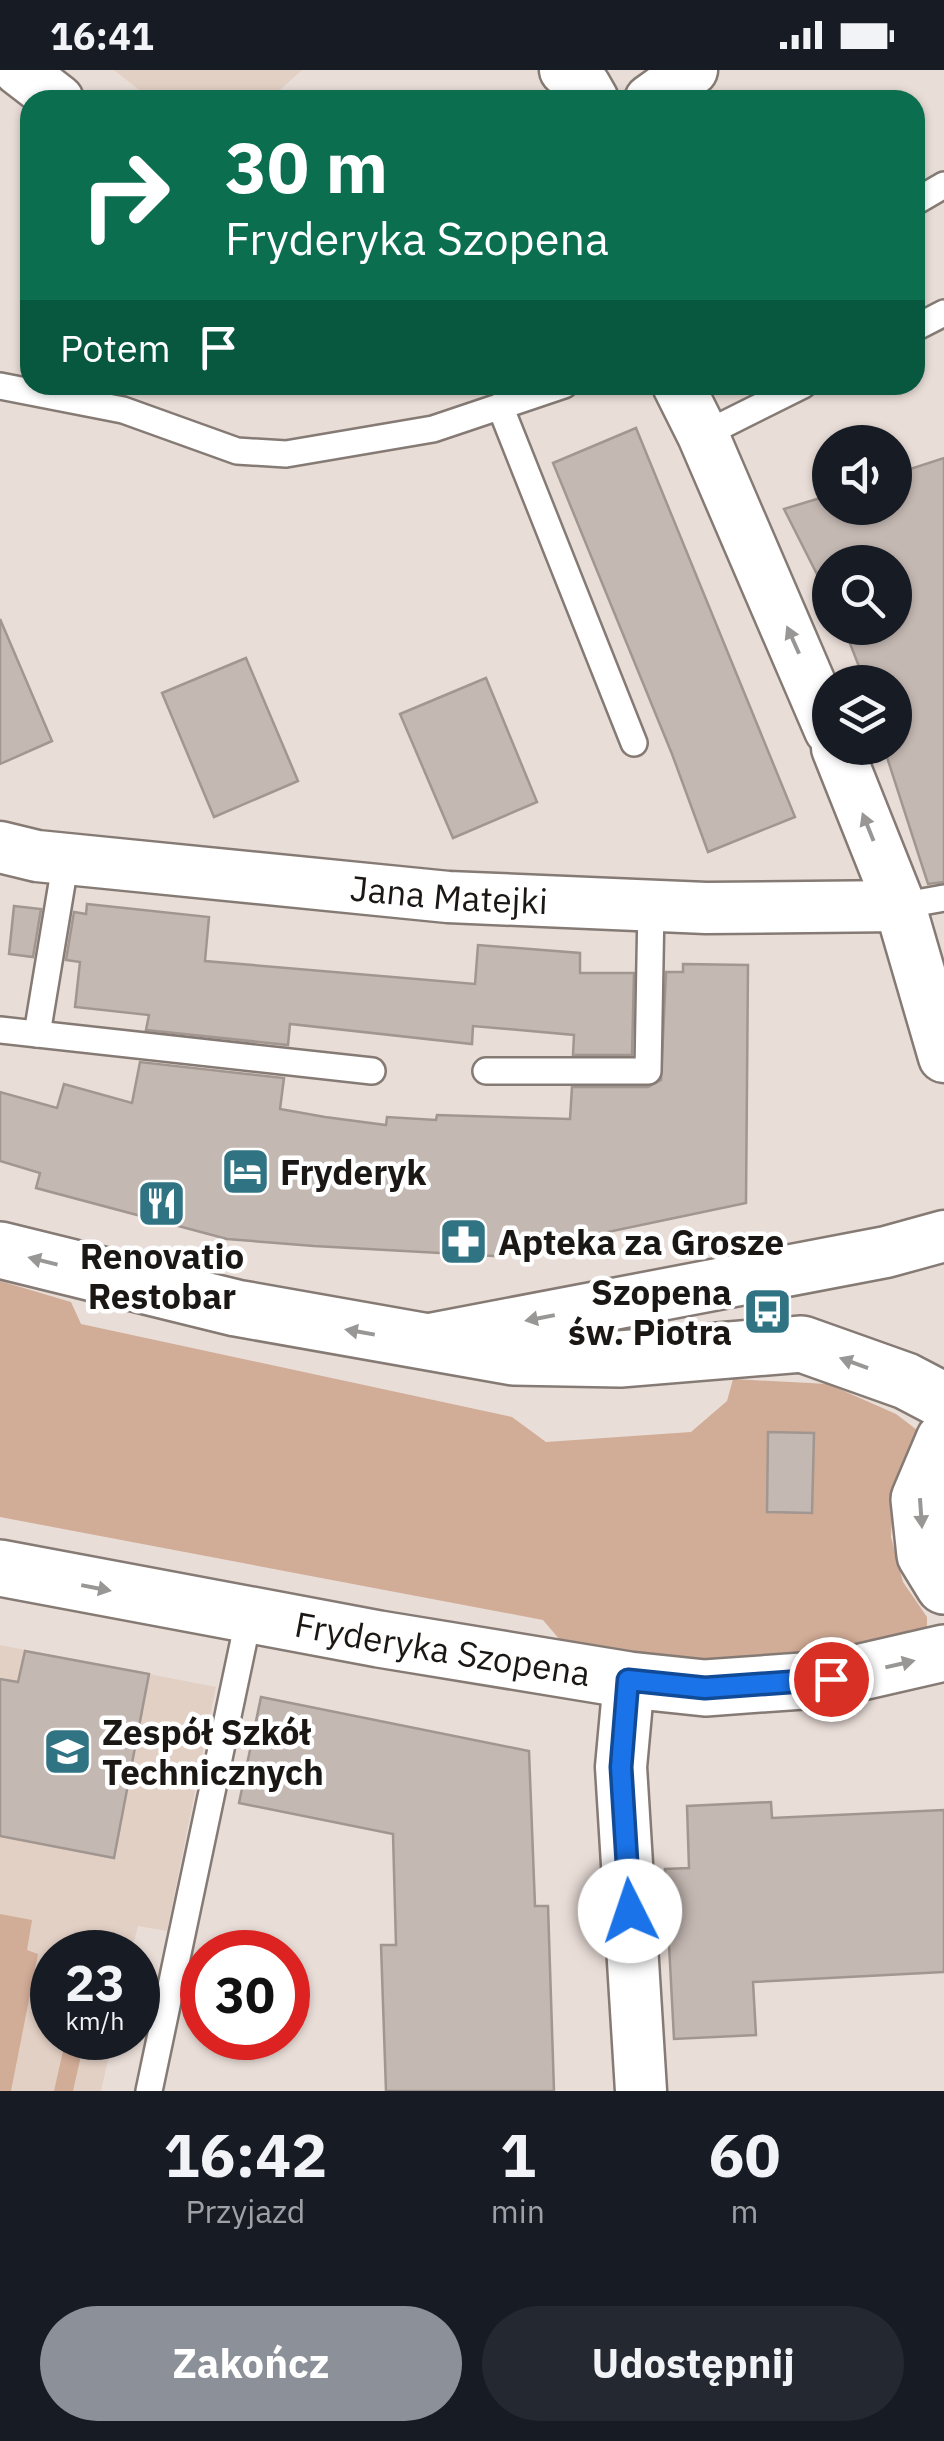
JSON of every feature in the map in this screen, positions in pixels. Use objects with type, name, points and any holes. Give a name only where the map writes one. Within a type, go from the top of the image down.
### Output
[{"type":"street","points":[[18,70],[45,90]]},
{"type":"street","points":[[565,70],[587,90]]},
{"type":"street","points":[[664,90],[692,70]]},
{"type":"street","points":[[683,395],[812,688]]},
{"type":"street","points":[[846,765],[922,902],[944,1057]]},
{"type":"street","name":"Jana Matejki","points":[[0,847],[66,860],[376,892],[651,906],[922,902]]},
{"type":"street","points":[[415,1342],[886,1252],[944,1236]]},
{"type":"street","points":[[0,1250],[236,1308],[513,1358],[620,1359],[802,1344],[906,1382],[944,1401]]},
{"type":"street","points":[[944,1440],[918,1499],[925,1555],[944,1586]]},
{"type":"street","name":"Fryderyka Szopena","points":[[0,1568],[249,1616],[628,1680],[705,1688],[831,1679],[944,1653]]},
{"type":"street","points":[[628,1680],[621,1767],[640,2091]]},
{"type":"lane","points":[[46,395],[122,410],[237,451],[274,454],[432,429],[534,395]]},
{"type":"lane","points":[[704,435],[783,395]]},
{"type":"lane","points":[[500,406],[634,743]]},
{"type":"lane","points":[[37,1034],[66,860]]},
{"type":"lane","points":[[486,1071],[648,1070],[651,906]]},
{"type":"lane","points":[[0,1030],[372,1071]]},
{"type":"lane","points":[[149,2091],[249,1616]]},
{"type":"shaded area","points":[[114,70],[302,70],[280,90],[139,90]]},
{"type":"shaded area","points":[[0,1281],[71,1302],[81,1324],[512,1417],[546,1442],[691,1432],[727,1401],[733,1379],[828,1384],[896,1414],[917,1430],[893,1493],[891,1537],[903,1582],[927,1617],[927,1628],[880,1642],[800,1657],[704,1662],[566,1647],[543,1620],[0,1517]]},
{"type":"shaded area","points":[[0,1645],[216,1687],[167,1931],[138,1926],[137,1930],[30,1930],[30,2060],[108,2060],[101,2091],[0,2091]]},
{"type":"shaded area","points":[[0,1914],[32,1920],[27,1950],[30,1995],[11,2091],[0,2091]]},
{"type":"shaded area","points":[[61,2060],[80,2060],[73,2091],[54,2091]]},
{"type":"building","points":[[636,428],[795,817],[708,852],[553,463]]},
{"type":"building","points":[[944,458],[944,882],[928,884],[890,765],[912,765],[912,665],[858,665],[851,645],[912,645],[912,545],[812,545],[812,564],[784,509],[812,500],[812,525],[912,525],[912,468]]},
{"type":"building","points":[[0,619],[52,741],[0,764]]},
{"type":"building","points":[[246,658],[298,781],[214,817],[162,693]]},
{"type":"building","points":[[486,678],[537,802],[453,838],[400,714]]},
{"type":"building","points":[[87,904],[209,917],[205,961],[475,984],[478,945],[580,953],[580,973],[634,973],[632,1055],[573,1055],[574,1035],[473,1026],[472,1044],[290,1024],[288,1045],[146,1030],[149,1015],[75,1007],[80,962],[66,960],[74,912],[86,914]]},
{"type":"building","points":[[14,906],[41,909],[33,957],[9,954]]},
{"type":"building","points":[[683,964],[748,965],[746,1203],[494,1256],[314,1246],[227,1239],[36,1188],[40,1173],[0,1161],[0,1092],[57,1108],[64,1084],[132,1103],[140,1062],[284,1078],[280,1109],[325,1117],[386,1125],[387,1117],[436,1120],[437,1115],[570,1119],[572,1087],[648,1087],[661,1080],[666,972],[683,972]]},
{"type":"building","points":[[768,1432],[814,1433],[812,1513],[767,1512]]},
{"type":"building","name":"Zespół Szkół Technicznych","points":[[25,1651],[149,1674],[114,1858],[0,1836],[0,1679],[18,1682]]},
{"type":"building","points":[[261,1697],[529,1751],[535,1906],[548,1906],[554,2091],[386,2091],[381,1945],[396,1945],[393,1834],[239,1803]]},
{"type":"building","points":[[771,1802],[772,1818],[944,1810],[944,1972],[753,1982],[756,2035],[674,2039],[665,1869],[689,1868],[687,1806]]},
{"type":"place","name":"Fryderyk","points":[[245,1172]]},
{"type":"place","name":"Renovatio Restobar","points":[[162,1204]]},
{"type":"place","name":"Apteka za Grosze","points":[[463,1242]]},
{"type":"place","name":"Szopena św. Piotra","points":[[767,1312]]},
{"type":"place","name":"Zespół Szkół Technicznych","points":[[67,1752]]},
{"type":"route","points":[[630,1911],[621,1767],[628,1680],[705,1688],[831,1679]]}]
